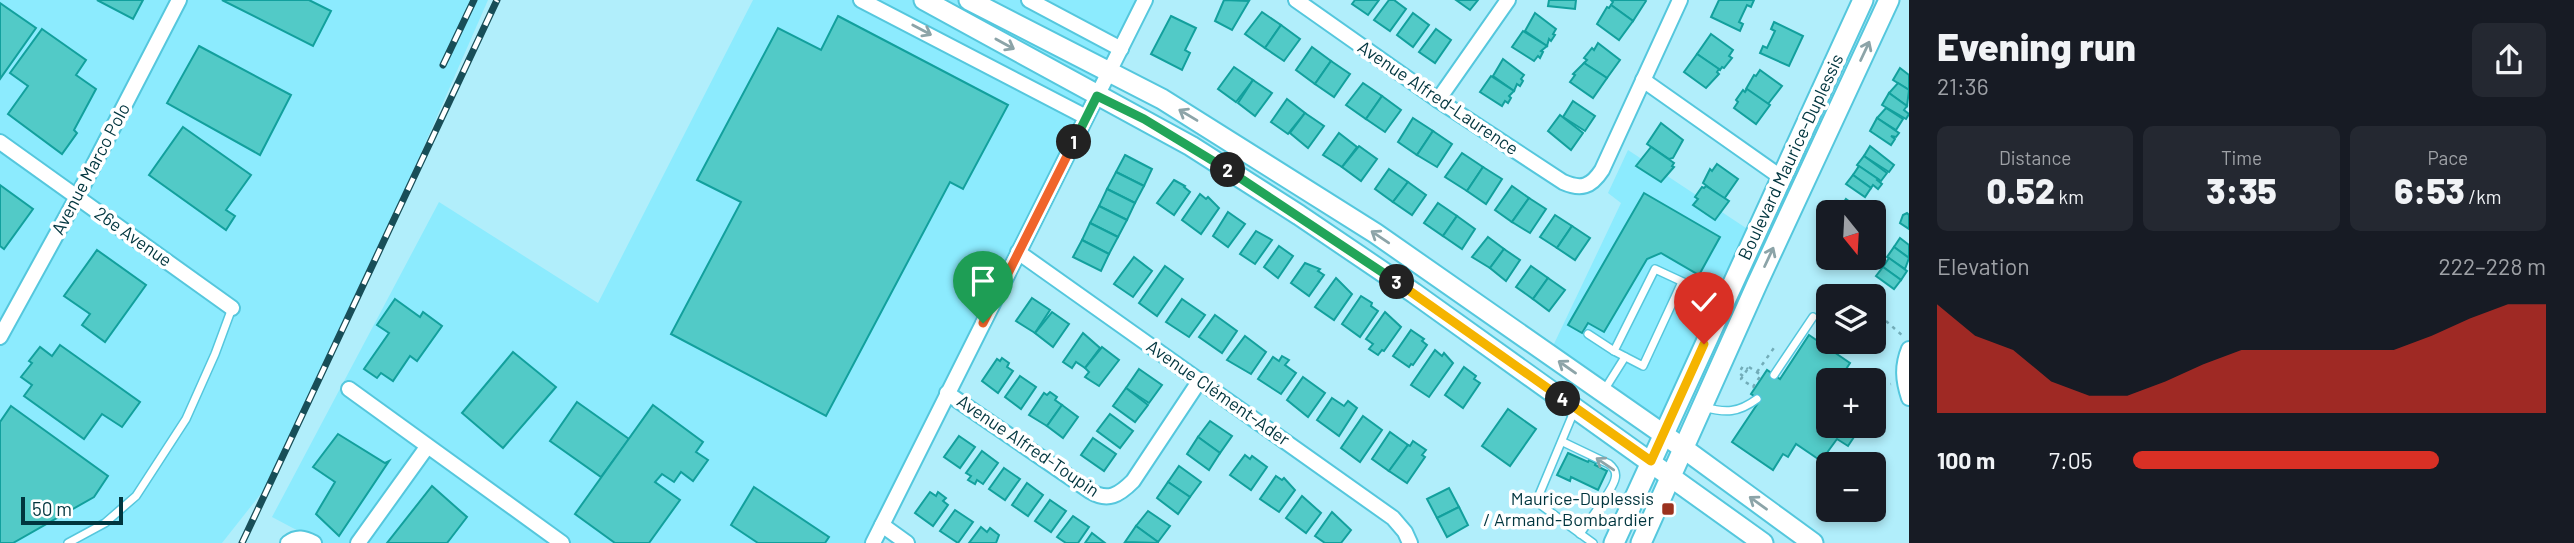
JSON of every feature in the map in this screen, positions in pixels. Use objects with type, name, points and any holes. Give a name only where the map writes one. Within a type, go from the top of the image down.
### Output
[{"type":"street","name":"Avenue Marco Polo","points":[[0,337],[77,197],[179,0]]},
{"type":"street","points":[[861,0],[1086,117]]},
{"type":"street","points":[[924,0],[1191,146],[1299,215],[1414,293],[1763,543]]},
{"type":"street","points":[[969,0],[1162,99],[1375,233],[1683,448],[1813,543]]},
{"type":"street","points":[[1030,0],[1121,49]]},
{"type":"street","points":[[873,543],[1145,0]]},
{"type":"street","name":"Avenue Alfred-Laurence","points":[[1296,0],[1438,100],[1573,187],[1585,187],[1595,180],[1602,170],[1643,80]]},
{"type":"street","points":[[1438,100],[1508,0]]},
{"type":"street","points":[[1680,0],[1643,80],[1782,178]]},
{"type":"street","name":"Boulevard Maurice-Duplessis","points":[[1614,543],[1863,0]]},
{"type":"street","name":"Boulevard Maurice-Duplessis","points":[[1641,543],[1889,0]]},
{"type":"street","name":"26e Avenue","points":[[0,142],[232,308]]},
{"type":"street","name":"Avenue Clément-Ader","points":[[1018,252],[1393,518],[1410,543]]},
{"type":"street","points":[[1737,273],[1757,284]]},
{"type":"street","points":[[1909,349],[1903,381],[1909,398]]},
{"type":"street","name":"Avenue Alfred-Toupin","points":[[947,393],[1099,497],[1109,498],[1122,492],[1133,481],[1200,380]]},
{"type":"street","points":[[349,390],[562,543]]},
{"type":"street","points":[[358,543],[427,447]]},
{"type":"street","points":[[882,525],[907,543]]},
{"type":"street","points":[[288,543],[295,538],[301,538],[314,543]]},
{"type":"lane","points":[[1614,351],[1655,269],[1724,301]]},
{"type":"lane","points":[[1588,334],[1643,366],[1682,282]]},
{"type":"lane","points":[[68,543],[105,523],[136,496],[186,419],[232,308]]},
{"type":"lane","points":[[1774,375],[1812,317]]},
{"type":"lane","points":[[1603,393],[1625,357]]},
{"type":"lane","points":[[1702,407],[1732,412],[1745,408],[1757,398]]},
{"type":"lane","points":[[1575,407],[1563,442],[1539,495],[1542,506],[1593,543]]},
{"type":"lane","points":[[1563,442],[1609,464],[1615,470],[1616,478],[1580,534]]},
{"type":"path","points":[[1886,321],[1909,341]]},
{"type":"path","points":[[1757,372],[1776,345]]},
{"type":"path","points":[[1749,367],[1757,372],[1761,375],[1753,387],[1741,379],[1749,367]]},
{"type":"path","points":[[1886,385],[1903,381]]},
{"type":"shaded area","points":[[0,0],[488,0],[397,208],[267,486],[222,543],[0,543]]},
{"type":"shaded area","points":[[753,0],[1145,0],[1110,87],[873,543],[321,543],[272,517],[439,202],[598,303]]},
{"type":"shaded area","points":[[1628,150],[1749,230],[1662,423],[1553,346],[1621,203],[1608,193]]},
{"type":"building","points":[[97,0],[143,0],[133,19]]},
{"type":"building","points":[[222,0],[309,0],[331,11],[313,46]]},
{"type":"building","points":[[1224,0],[1249,1],[1232,30],[1215,21]]},
{"type":"building","points":[[1355,0],[1379,0],[1368,15],[1352,4]]},
{"type":"building","points":[[1389,0],[1394,0],[1406,9],[1390,31],[1374,20]]},
{"type":"building","points":[[1456,0],[1478,0],[1470,10]]},
{"type":"building","points":[[1549,0],[1576,0],[1575,9],[1548,6]]},
{"type":"building","points":[[1611,0],[1646,1],[1633,21],[1611,5]]},
{"type":"building","points":[[1719,0],[1754,0],[1751,7],[1747,5],[1739,22],[1743,24],[1740,31],[1711,17]]},
{"type":"building","points":[[0,3],[36,28],[0,79]]},
{"type":"building","points":[[1611,5],[1633,21],[1619,40],[1597,24]]},
{"type":"building","points":[[1262,12],[1281,25],[1265,48],[1245,34]]},
{"type":"building","points":[[1413,13],[1429,25],[1413,47],[1397,35]]},
{"type":"building","points":[[1535,13],[1556,29],[1547,46],[1525,31]]},
{"type":"building","points":[[838,16],[1008,105],[963,189],[950,182],[826,416],[671,334],[741,202],[697,180],[778,28],[821,50]]},
{"type":"building","points":[[1171,16],[1196,28],[1185,50],[1190,53],[1182,70],[1151,54]]},
{"type":"building","points":[[1774,22],[1803,36],[1789,66],[1760,53],[1763,46],[1767,48],[1775,31],[1771,29]]},
{"type":"building","points":[[1281,25],[1300,39],[1284,61],[1265,48]]},
{"type":"building","points":[[42,29],[86,60],[76,75],[96,89],[74,130],[77,133],[62,154],[8,114],[28,86],[10,73]]},
{"type":"building","points":[[1436,29],[1451,40],[1435,63],[1419,52]]},
{"type":"building","points":[[1523,31],[1547,46],[1541,51],[1543,52],[1540,58],[1538,56],[1534,61],[1512,47]]},
{"type":"building","points":[[1711,34],[1733,50],[1729,56],[1732,58],[1720,70],[1697,54]]},
{"type":"building","points":[[1598,43],[1620,60],[1607,78],[1584,63],[1587,60],[1584,58]]},
{"type":"building","points":[[199,46],[291,95],[260,155],[167,103]]},
{"type":"building","points":[[1312,47],[1331,61],[1315,84],[1296,70]]},
{"type":"building","points":[[1697,54],[1719,69],[1719,74],[1706,88],[1684,72]]},
{"type":"building","points":[[1503,59],[1524,75],[1520,86],[1517,84],[1514,91],[1493,76]]},
{"type":"building","points":[[1331,61],[1350,74],[1334,97],[1315,84]]},
{"type":"building","points":[[1584,63],[1607,78],[1593,98],[1570,82],[1575,75],[1573,74]]},
{"type":"building","points":[[1234,67],[1253,80],[1236,102],[1218,89]]},
{"type":"building","points":[[1900,68],[1909,75],[1909,90],[1893,80]]},
{"type":"building","points":[[1760,70],[1782,86],[1768,104],[1746,89]]},
{"type":"building","points":[[1491,76],[1514,91],[1509,96],[1511,98],[1508,103],[1505,101],[1502,106],[1480,92]]},
{"type":"building","points":[[1253,80],[1272,93],[1255,116],[1238,103]]},
{"type":"building","points":[[1363,83],[1382,96],[1366,119],[1346,105]]},
{"type":"building","points":[[1898,83],[1909,90],[1907,106],[1889,93]]},
{"type":"building","points":[[1747,89],[1770,105],[1756,124],[1734,108],[1738,102],[1736,100],[1743,90],[1745,92]]},
{"type":"building","points":[[1889,93],[1907,106],[1904,110],[1909,114],[1906,119],[1882,105]]},
{"type":"building","points":[[1382,96],[1401,110],[1385,132],[1366,119]]},
{"type":"building","points":[[1287,99],[1305,113],[1288,134],[1271,122]]},
{"type":"building","points":[[1573,101],[1595,116],[1585,131],[1563,117]]},
{"type":"building","points":[[1886,108],[1903,119],[1896,130],[1877,118]]},
{"type":"building","points":[[1305,113],[1324,126],[1308,148],[1290,133]]},
{"type":"building","points":[[1560,115],[1583,133],[1571,150],[1548,131]]},
{"type":"building","points":[[1413,118],[1433,131],[1417,155],[1398,142]]},
{"type":"building","points":[[1877,118],[1899,133],[1896,137],[1891,136],[1895,139],[1891,145],[1870,131]]},
{"type":"building","points":[[1661,123],[1683,140],[1673,158],[1669,159],[1647,144]]},
{"type":"building","points":[[183,127],[251,175],[226,210],[235,216],[226,230],[149,175]]},
{"type":"building","points":[[1433,131],[1452,144],[1437,167],[1417,155]]},
{"type":"building","points":[[1339,133],[1357,147],[1342,167],[1323,155]]},
{"type":"building","points":[[1359,146],[1377,159],[1361,181],[1342,167]]},
{"type":"building","points":[[1870,146],[1894,165],[1889,172],[1864,156]]},
{"type":"building","points":[[1651,147],[1674,163],[1674,167],[1661,182],[1636,166]]},
{"type":"building","points":[[1462,153],[1483,167],[1467,191],[1445,177]]},
{"type":"building","points":[[1125,155],[1152,169],[1144,186],[1116,172]]},
{"type":"building","points":[[1864,156],[1887,173],[1881,181],[1857,165]]},
{"type":"building","points":[[1717,164],[1738,179],[1724,199],[1703,183],[1710,169],[1712,171]]},
{"type":"building","points":[[1859,166],[1878,179],[1882,184],[1878,189],[1873,185],[1871,188],[1853,175]]},
{"type":"building","points":[[1483,167],[1502,179],[1486,204],[1467,191]]},
{"type":"building","points":[[1389,169],[1408,182],[1393,202],[1375,189]]},
{"type":"building","points":[[1116,172],[1144,186],[1135,203],[1107,189]]},
{"type":"building","points":[[1853,175],[1871,188],[1865,197],[1846,184]]},
{"type":"building","points":[[1174,180],[1190,192],[1174,215],[1157,203]]},
{"type":"building","points":[[1408,182],[1426,195],[1412,215],[1393,202]]},
{"type":"building","points":[[0,185],[33,209],[4,249],[0,246]]},
{"type":"building","points":[[1512,186],[1529,198],[1512,222],[1495,210]]},
{"type":"building","points":[[1706,186],[1729,201],[1715,220],[1693,205],[1698,199],[1695,197],[1702,187]]},
{"type":"building","points":[[1107,189],[1135,203],[1127,220],[1099,206]]},
{"type":"building","points":[[1644,193],[1720,237],[1699,275],[1661,253],[1647,259],[1604,332],[1588,323],[1582,333],[1568,325]]},
{"type":"building","points":[[1200,194],[1206,199],[1208,197],[1219,208],[1201,234],[1182,220]]},
{"type":"building","points":[[1529,198],[1546,209],[1530,233],[1512,222]]},
{"type":"building","points":[[1438,203],[1457,216],[1443,236],[1424,223]]},
{"type":"building","points":[[1099,206],[1127,220],[1118,237],[1090,223]]},
{"type":"building","points":[[1228,212],[1245,224],[1228,247],[1213,236]]},
{"type":"building","points":[[1907,213],[1909,229],[1900,223],[1903,215]]},
{"type":"building","points":[[1555,215],[1572,226],[1557,248],[1540,237]]},
{"type":"building","points":[[1457,216],[1475,229],[1462,249],[1443,236]]},
{"type":"building","points":[[1090,223],[1118,237],[1109,254],[1082,240]]},
{"type":"building","points":[[1572,226],[1590,238],[1575,260],[1557,248]]},
{"type":"building","points":[[1256,231],[1272,240],[1255,264],[1240,254]]},
{"type":"building","points":[[1488,237],[1504,249],[1490,268],[1472,257]]},
{"type":"building","points":[[1900,238],[1909,245],[1909,258],[1894,247]]},
{"type":"building","points":[[1082,240],[1109,254],[1101,271],[1073,257]]},
{"type":"building","points":[[1279,246],[1293,256],[1278,278],[1264,267]]},
{"type":"building","points":[[1894,247],[1909,258],[1905,269],[1887,257]]},
{"type":"building","points":[[1504,249],[1520,260],[1506,281],[1490,268]]},
{"type":"building","points":[[97,250],[146,285],[105,342],[82,325],[90,314],[64,296]]},
{"type":"building","points":[[1134,257],[1152,271],[1133,297],[1114,284]]},
{"type":"building","points":[[1889,258],[1907,271],[1901,280],[1886,269]]},
{"type":"building","points":[[1305,263],[1320,269],[1318,271],[1324,275],[1309,296],[1291,283]]},
{"type":"building","points":[[1165,266],[1183,279],[1157,316],[1139,303]]},
{"type":"building","points":[[1531,266],[1548,278],[1533,299],[1516,287]]},
{"type":"building","points":[[1886,269],[1901,280],[1894,289],[1876,276],[1881,270]]},
{"type":"building","points":[[1336,278],[1352,294],[1334,320],[1315,307]]},
{"type":"building","points":[[1548,278],[1565,290],[1549,311],[1533,299]]},
{"type":"building","points":[[1361,296],[1378,311],[1360,337],[1342,324]]},
{"type":"building","points":[[1032,298],[1050,310],[1035,333],[1016,321]]},
{"type":"building","points":[[395,299],[420,317],[423,312],[442,326],[417,361],[410,356],[393,381],[381,373],[377,378],[364,369],[389,333],[377,325]]},
{"type":"building","points":[[1182,299],[1205,315],[1189,337],[1166,322]]},
{"type":"building","points":[[1052,312],[1069,324],[1053,347],[1035,333]]},
{"type":"building","points":[[1385,312],[1401,327],[1378,355],[1369,349],[1373,344],[1366,339]]},
{"type":"building","points":[[1215,315],[1237,331],[1222,353],[1199,337]]},
{"type":"building","points":[[1411,330],[1424,339],[1422,341],[1427,345],[1409,367],[1393,356]]},
{"type":"building","points":[[1083,333],[1100,348],[1085,368],[1076,362],[1072,368],[1063,362]]},
{"type":"building","points":[[1809,335],[1816,340],[1816,354],[1837,354],[1850,363],[1847,368],[1816,368],[1816,438],[1853,438],[1848,446],[1837,439],[1828,452],[1816,452],[1816,458],[1796,444],[1788,457],[1783,454],[1773,470],[1732,442],[1760,400],[1751,394],[1767,370],[1780,379]]},
{"type":"building","points":[[1245,336],[1266,352],[1251,374],[1227,360]]},
{"type":"building","points":[[60,345],[140,402],[122,427],[102,414],[84,439],[24,396],[32,385],[21,377],[32,363],[29,361],[40,347],[52,356]]},
{"type":"building","points":[[1102,347],[1119,360],[1099,386],[1085,377],[1089,372],[1085,368]]},
{"type":"building","points":[[1435,350],[1442,356],[1444,353],[1453,363],[1429,397],[1411,385]]},
{"type":"building","points":[[513,352],[556,387],[503,448],[462,413]]},
{"type":"building","points":[[1282,356],[1289,360],[1285,365],[1296,373],[1281,394],[1258,379],[1273,357],[1279,361]]},
{"type":"building","points":[[1002,358],[1009,363],[1007,367],[1013,371],[998,393],[982,381],[997,359],[1000,361]]},
{"type":"building","points":[[1464,367],[1476,376],[1474,379],[1480,383],[1463,408],[1445,395]]},
{"type":"building","points":[[1139,369],[1162,385],[1149,403],[1126,388]]},
{"type":"building","points":[[1020,376],[1036,387],[1021,409],[1005,397]]},
{"type":"building","points":[[1303,377],[1325,393],[1308,417],[1287,400]]},
{"type":"building","points":[[1126,388],[1148,405],[1135,422],[1113,406]]},
{"type":"building","points":[[1050,392],[1062,405],[1047,426],[1029,415],[1044,393],[1047,395]]},
{"type":"building","points":[[1332,398],[1344,406],[1348,401],[1357,408],[1339,436],[1317,420]]},
{"type":"building","points":[[577,402],[629,439],[601,477],[550,441]]},
{"type":"building","points":[[653,405],[703,442],[696,452],[708,460],[693,481],[681,472],[674,482],[662,474],[655,482],[680,500],[649,543],[615,543],[575,514]]},
{"type":"building","points":[[1062,405],[1078,417],[1063,438],[1047,426]]},
{"type":"building","points":[[11,406],[108,476],[94,497],[13,543],[0,543],[0,422]]},
{"type":"building","points":[[1508,409],[1536,429],[1510,466],[1482,446]]},
{"type":"building","points":[[1110,414],[1133,431],[1120,448],[1097,431]]},
{"type":"building","points":[[1363,416],[1382,430],[1360,462],[1341,448]]},
{"type":"building","points":[[1210,421],[1232,436],[1220,453],[1198,437]]},
{"type":"building","points":[[1390,432],[1408,445],[1389,471],[1372,459]]},
{"type":"building","points":[[338,434],[385,463],[389,461],[339,536],[316,514],[335,482],[313,467]]},
{"type":"building","points":[[959,436],[975,447],[960,468],[944,457]]},
{"type":"building","points":[[1198,437],[1220,453],[1209,470],[1187,454]]},
{"type":"building","points":[[1093,438],[1116,454],[1104,471],[1081,455]]},
{"type":"building","points":[[1413,441],[1426,450],[1422,455],[1425,457],[1407,483],[1389,471]]},
{"type":"building","points":[[982,451],[998,463],[983,484],[977,480],[975,484],[968,480],[971,476],[966,473]]},
{"type":"building","points":[[1568,453],[1596,463],[1595,465],[1607,471],[1598,490],[1571,477],[1570,481],[1557,475]]},
{"type":"building","points":[[1245,455],[1250,459],[1252,456],[1267,467],[1251,490],[1230,475]]},
{"type":"building","points":[[1179,466],[1201,482],[1190,497],[1168,482]]},
{"type":"building","points":[[1004,468],[1020,479],[1005,500],[989,489]]},
{"type":"building","points":[[1276,476],[1282,480],[1284,478],[1295,490],[1279,512],[1260,499]]},
{"type":"building","points":[[1168,482],[1190,497],[1178,514],[1157,498]]},
{"type":"building","points":[[1027,483],[1043,495],[1028,516],[1012,505]]},
{"type":"building","points":[[432,486],[467,517],[447,543],[387,543]]},
{"type":"building","points":[[754,487],[829,537],[825,543],[758,543],[731,525]]},
{"type":"building","points":[[1449,488],[1459,507],[1437,518],[1427,499]]},
{"type":"building","points":[[930,492],[936,496],[938,492],[946,498],[943,501],[948,505],[933,526],[915,513]]},
{"type":"building","points":[[1302,496],[1321,513],[1306,533],[1286,518]]},
{"type":"building","points":[[1050,500],[1066,511],[1051,532],[1035,521]]},
{"type":"building","points":[[1459,507],[1468,525],[1447,537],[1437,518]]},
{"type":"building","points":[[955,510],[973,522],[958,543],[940,531]]},
{"type":"building","points":[[1148,511],[1170,526],[1158,542],[1136,526]]},
{"type":"building","points":[[1332,512],[1351,530],[1341,543],[1325,543],[1315,536]]},
{"type":"building","points":[[1073,516],[1089,527],[1078,543],[1066,543],[1057,537]]},
{"type":"building","points":[[1136,526],[1158,542],[1158,543],[1125,542]]},
{"type":"building","points":[[981,527],[987,532],[990,528],[999,535],[996,543],[969,543]]},
{"type":"building","points":[[1092,533],[1105,543],[1085,543]]},
{"type":"railway","points":[[443,65],[474,0]]},
{"type":"railway","points":[[242,543],[497,0]]},
{"type":"place","name":"Maurice-Duplessis / Armand-Bombardier","points":[[1668,509]]},
{"type":"route","points":[[983,323],[1097,96],[1191,146],[1299,215],[1651,461],[1704,344]]}]
